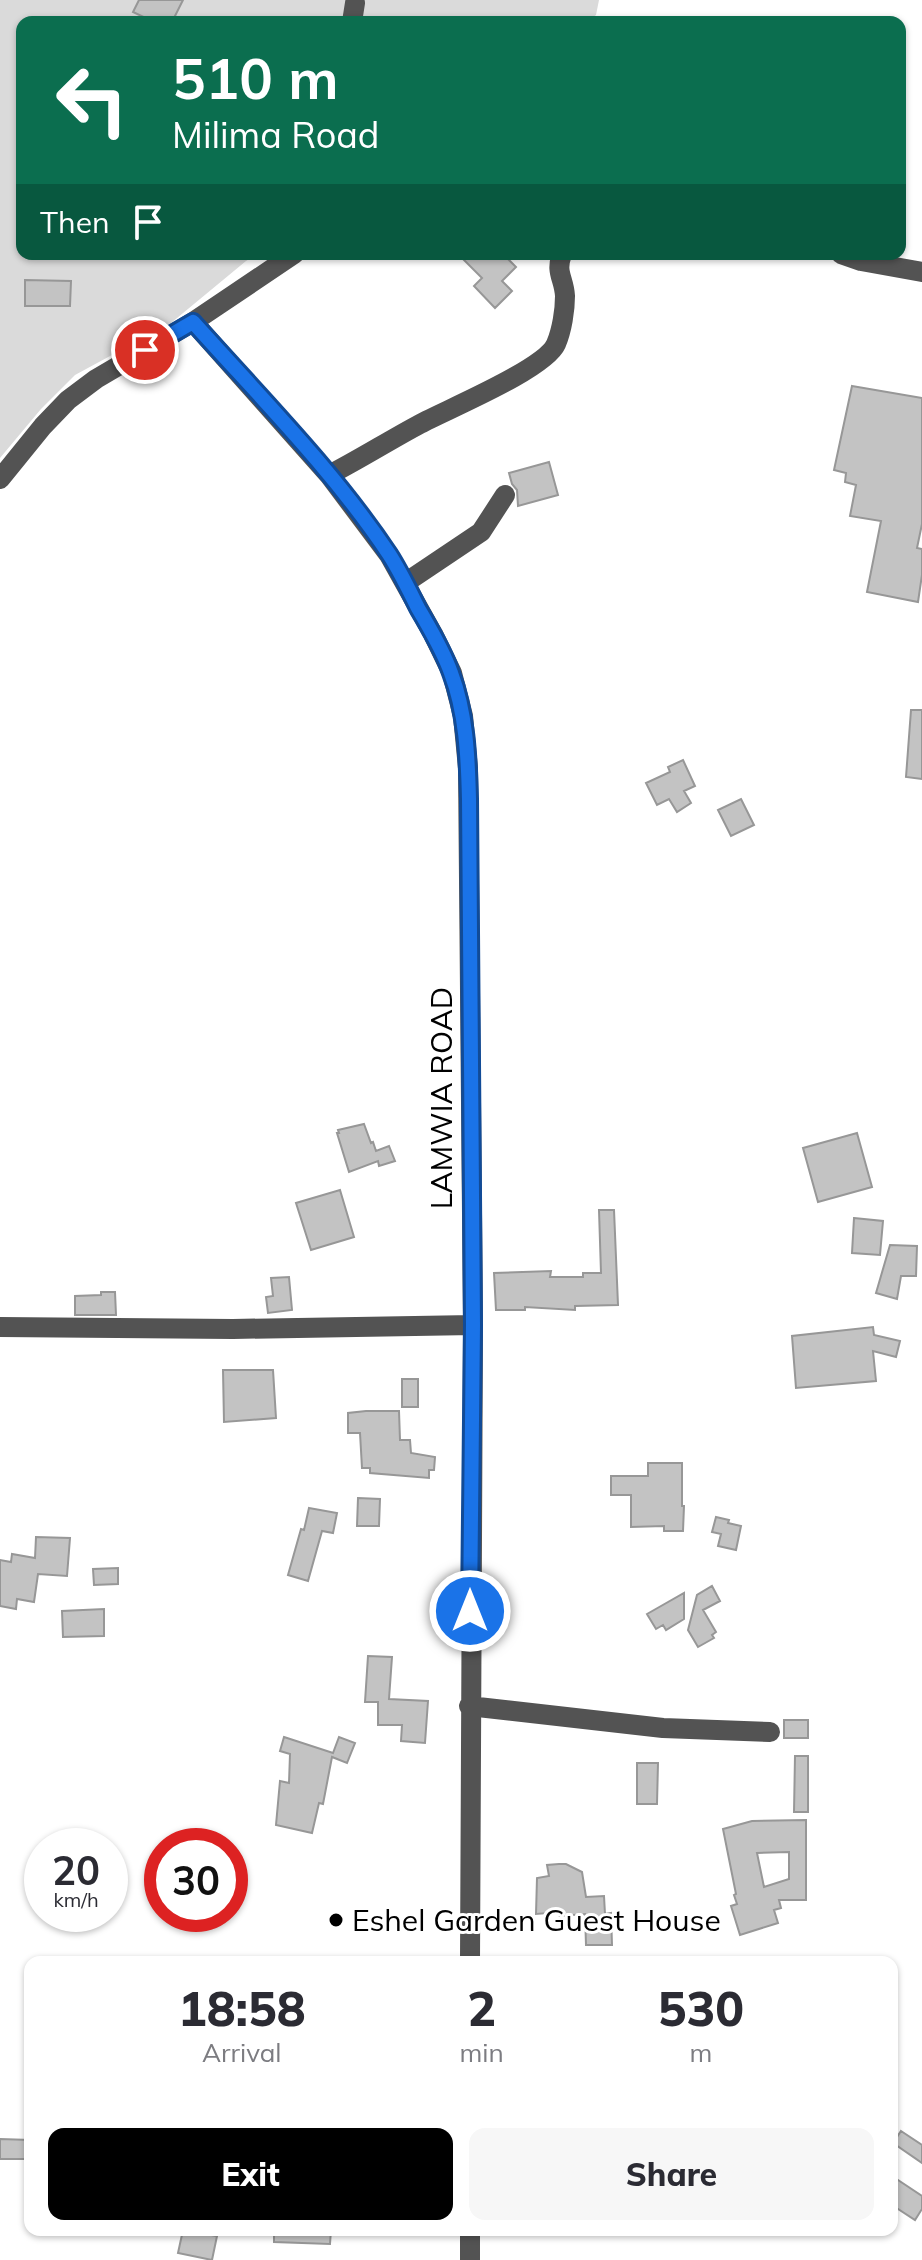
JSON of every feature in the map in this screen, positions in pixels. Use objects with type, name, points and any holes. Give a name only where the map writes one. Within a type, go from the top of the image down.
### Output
[{"type":"street","points":[[0,479],[68,400],[96,379],[193,322],[285,260]]},
{"type":"street","points":[[329,475],[538,363],[555,348],[561,331],[565,295],[558,265],[560,260]]},
{"type":"street","points":[[858,260],[922,272]]},
{"type":"street","name":"LAMWIA ROAD","points":[[193,322],[329,475],[389,555],[452,673],[463,716],[468,768],[473,1325],[470,1956]]},
{"type":"street","points":[[405,583],[481,532],[505,495]]},
{"type":"street","points":[[0,1327],[233,1329],[473,1325]]},
{"type":"street","points":[[469,1706],[663,1728],[770,1732]]},
{"type":"street","points":[[470,2236],[470,2260]]},
{"type":"shaded area","points":[[0,0],[599,0],[595,16],[16,16],[16,260],[248,260],[171,323],[75,375],[41,409],[0,458]]},
{"type":"building","points":[[139,0],[183,0],[175,16],[141,16],[133,12]]},
{"type":"building","points":[[464,260],[509,260],[516,267],[502,281],[512,291],[495,308],[474,286],[482,278]]},
{"type":"building","points":[[25,280],[71,281],[70,306],[25,306]]},
{"type":"building","points":[[852,386],[922,398],[922,524],[917,548],[922,549],[922,575],[918,602],[867,592],[881,521],[850,516],[856,485],[845,482],[846,473],[834,470]]},
{"type":"building","points":[[549,462],[558,495],[518,506],[517,490],[509,473]]},
{"type":"building","points":[[911,710],[922,710],[922,779],[906,777]]},
{"type":"building","points":[[683,760],[695,786],[684,791],[691,803],[677,812],[669,799],[657,805],[646,783],[670,772],[668,767]]},
{"type":"building","points":[[741,799],[754,825],[731,836],[718,810]]},
{"type":"building","points":[[364,1124],[376,1151],[389,1146],[395,1161],[379,1166],[378,1161],[349,1172],[337,1133],[338,1130]]},
{"type":"building","points":[[857,1133],[872,1187],[818,1202],[803,1148]]},
{"type":"building","points":[[340,1190],[354,1237],[311,1250],[296,1203]]},
{"type":"building","points":[[599,1210],[614,1210],[618,1305],[575,1306],[575,1310],[525,1307],[525,1310],[496,1310],[494,1273],[551,1271],[550,1277],[583,1277],[583,1273],[601,1273]]},
{"type":"building","points":[[854,1218],[883,1221],[880,1255],[852,1253]]},
{"type":"building","points":[[890,1245],[917,1246],[916,1276],[901,1276],[897,1299],[876,1293]]},
{"type":"building","points":[[289,1277],[292,1310],[268,1313],[266,1297],[273,1296],[271,1278]]},
{"type":"building","points":[[101,1292],[115,1292],[116,1315],[75,1315],[75,1296],[101,1295]]},
{"type":"building","points":[[873,1327],[874,1335],[900,1341],[896,1357],[873,1351],[876,1381],[796,1388],[792,1336]]},
{"type":"building","points":[[223,1370],[273,1370],[276,1418],[224,1422]]},
{"type":"building","points":[[402,1379],[418,1379],[418,1407],[402,1407]]},
{"type":"building","points":[[399,1411],[400,1440],[410,1440],[411,1453],[435,1457],[434,1470],[429,1470],[429,1478],[370,1473],[370,1468],[362,1468],[360,1433],[348,1433],[348,1413]]},
{"type":"building","points":[[648,1463],[682,1463],[683,1531],[664,1531],[664,1526],[631,1527],[631,1495],[611,1495],[611,1476],[648,1476]]},
{"type":"building","points":[[358,1498],[380,1499],[379,1526],[357,1526]]},
{"type":"building","points":[[309,1508],[337,1513],[333,1533],[322,1531],[308,1581],[288,1575]]},
{"type":"building","points":[[716,1517],[741,1526],[736,1550],[718,1546],[721,1534],[712,1532]]},
{"type":"building","points":[[36,1537],[70,1538],[67,1576],[38,1574],[34,1602],[17,1599],[16,1609],[0,1606],[0,1560],[11,1562],[12,1554],[35,1558]]},
{"type":"building","points":[[118,1568],[118,1584],[94,1585],[93,1569]]},
{"type":"building","points":[[712,1586],[720,1601],[703,1610],[716,1632],[712,1635],[714,1638],[698,1647],[688,1630],[697,1595]]},
{"type":"building","points":[[684,1593],[684,1619],[666,1630],[663,1625],[656,1629],[647,1614]]},
{"type":"building","points":[[104,1609],[104,1636],[63,1637],[62,1611]]},
{"type":"building","points":[[368,1656],[392,1657],[389,1699],[428,1701],[425,1743],[401,1741],[402,1725],[378,1725],[378,1702],[365,1702]]},
{"type":"building","points":[[784,1720],[808,1720],[808,1738],[784,1738]]},
{"type":"building","points":[[284,1737],[333,1753],[339,1737],[355,1743],[347,1763],[332,1757],[323,1804],[319,1803],[312,1833],[276,1825],[280,1781],[289,1783],[290,1754],[280,1751]]},
{"type":"building","points":[[795,1756],[808,1756],[808,1812],[794,1812]]},
{"type":"building","points":[[637,1763],[658,1763],[657,1804],[637,1804]]},
{"type":"building","points":[[806,1820],[806,1900],[779,1900],[781,1908],[774,1910],[778,1923],[740,1935],[731,1906],[737,1904],[736,1894],[723,1829],[752,1821]],"holes":[[[789,1852],[789,1879],[764,1887],[757,1853]]]},
{"type":"building","points":[[566,1864],[582,1872],[586,1897],[604,1896],[605,1914],[611,1913],[612,1945],[586,1945],[585,1914],[536,1914],[537,1878],[549,1876],[547,1865]]},
{"type":"building","points":[[901,2131],[922,2145],[922,2163],[898,2146]]},
{"type":"building","points":[[0,2139],[24,2140],[24,2159],[0,2159]]},
{"type":"building","points":[[898,2180],[922,2196],[922,2209],[915,2220],[898,2209]]},
{"type":"building","points":[[182,2236],[217,2236],[212,2260],[178,2253]]},
{"type":"building","points":[[274,2236],[331,2236],[330,2244],[274,2242]]},
{"type":"place","name":"Eshel Garden Guest House","points":[[336,1920]]},
{"type":"route","points":[[145,350],[193,322],[329,475],[389,555],[452,673],[463,716],[469,799],[473,1325],[470,1611]]}]
